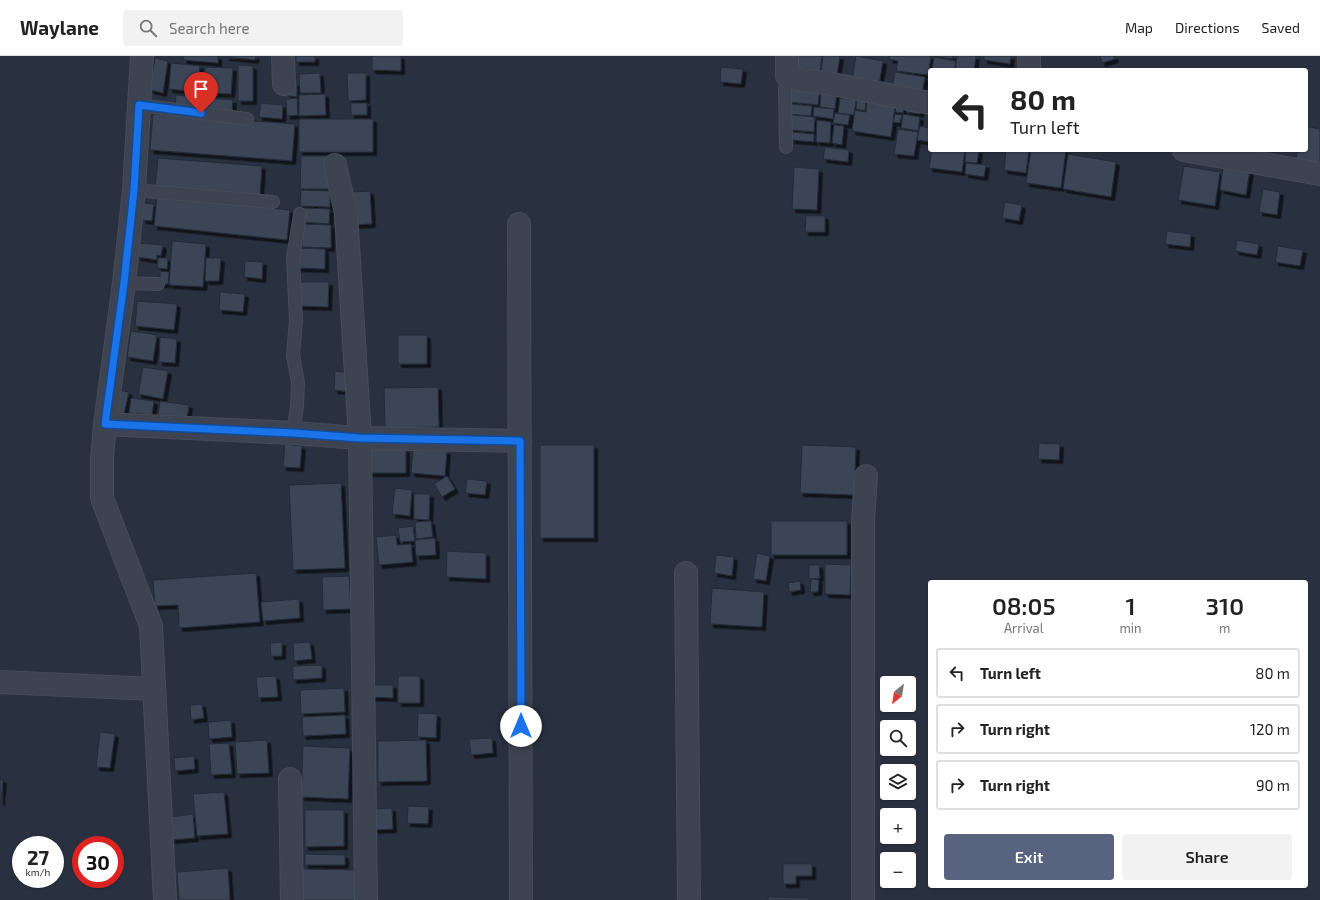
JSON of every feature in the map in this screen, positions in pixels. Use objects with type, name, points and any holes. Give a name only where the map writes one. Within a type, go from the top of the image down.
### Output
[{"type":"street","points":[[142,56],[134,190],[124,283],[105,424],[102,458],[102,498],[151,626],[165,900]]},
{"type":"street","points":[[283,56],[284,84]]},
{"type":"street","points":[[1029,56],[1029,68]]},
{"type":"street","points":[[787,66],[801,80],[827,83],[928,103]]},
{"type":"street","points":[[1195,152],[1320,174]]},
{"type":"street","points":[[335,165],[346,212],[360,438],[366,900]]},
{"type":"street","points":[[519,224],[521,900]]},
{"type":"street","points":[[105,424],[293,433],[360,438],[520,441]]},
{"type":"street","points":[[863,900],[863,520],[866,476]]},
{"type":"street","points":[[686,573],[689,900]]},
{"type":"street","points":[[0,682],[154,689]]},
{"type":"street","points":[[290,779],[292,900]]},
{"type":"lane","points":[[786,147],[785,89],[787,66]]},
{"type":"lane","points":[[139,105],[247,119]]},
{"type":"lane","points":[[134,190],[273,202]]},
{"type":"lane","points":[[293,433],[298,406],[298,383],[293,355],[296,320],[293,258],[300,214]]},
{"type":"lane","points":[[124,283],[158,284]]},
{"type":"building","points":[[184,56],[218,56],[218,63],[183,60]]},
{"type":"building","points":[[226,56],[256,56],[255,60]]},
{"type":"building","points":[[296,56],[315,56],[315,62],[296,62]]},
{"type":"building","points":[[372,56],[401,56],[401,71],[372,70]]},
{"type":"building","points":[[794,56],[822,56],[820,71],[793,67]]},
{"type":"building","points":[[823,56],[840,56],[836,81],[820,78]]},
{"type":"building","points":[[856,56],[883,61],[879,85],[852,80]]},
{"type":"building","points":[[890,56],[931,56],[928,75],[896,71],[898,61],[889,59]]},
{"type":"building","points":[[933,56],[953,56],[952,59]]},
{"type":"building","points":[[957,56],[976,56],[974,68],[955,68]]},
{"type":"building","points":[[984,56],[1011,56],[1010,64],[984,60]]},
{"type":"building","points":[[1100,56],[1114,56],[1115,59],[1102,63]]},
{"type":"building","points":[[934,57],[956,61],[954,68],[932,68]]},
{"type":"building","points":[[155,58],[168,61],[163,93],[150,90]]},
{"type":"building","points":[[171,63],[200,66],[198,92],[169,89]]},
{"type":"building","points":[[238,65],[253,66],[253,101],[238,101]]},
{"type":"building","points":[[205,67],[233,68],[231,94],[204,93]]},
{"type":"building","points":[[721,67],[743,69],[741,84],[720,82]]},
{"type":"building","points":[[895,72],[925,77],[922,93],[892,88]]},
{"type":"building","points":[[320,73],[321,93],[300,93],[299,74]]},
{"type":"building","points":[[347,73],[366,73],[366,100],[348,101]]},
{"type":"building","points":[[288,82],[297,83],[297,97],[288,96]]},
{"type":"building","points":[[789,84],[820,87],[818,105],[787,102]]},
{"type":"building","points":[[821,90],[837,91],[835,109],[820,107]]},
{"type":"building","points":[[325,94],[326,115],[299,116],[299,95]]},
{"type":"building","points":[[176,95],[233,100],[232,112],[175,107]]},
{"type":"building","points":[[297,98],[298,115],[287,116],[286,99]]},
{"type":"building","points":[[840,98],[856,100],[854,115],[838,113]]},
{"type":"building","points":[[857,99],[866,101],[865,111],[856,109]]},
{"type":"building","points":[[867,102],[895,106],[891,137],[852,131],[855,110],[866,112]]},
{"type":"building","points":[[261,103],[283,105],[282,119],[259,117]]},
{"type":"building","points":[[351,103],[367,103],[367,115],[351,115]]},
{"type":"building","points":[[896,103],[905,105],[903,113],[895,112]]},
{"type":"building","points":[[907,103],[922,105],[920,114],[906,112]]},
{"type":"building","points":[[791,104],[812,106],[811,116],[789,114]]},
{"type":"building","points":[[814,107],[834,109],[833,119],[813,116]]},
{"type":"building","points":[[835,113],[850,115],[848,125],[833,123]]},
{"type":"building","points":[[153,114],[295,124],[292,161],[150,150]]},
{"type":"building","points":[[895,114],[902,115],[900,123],[893,122]]},
{"type":"building","points":[[903,114],[920,117],[918,131],[901,128]]},
{"type":"building","points":[[792,115],[815,117],[814,132],[790,130]]},
{"type":"building","points":[[299,119],[373,119],[373,152],[299,152]]},
{"type":"building","points":[[817,120],[831,122],[830,143],[816,142]]},
{"type":"building","points":[[834,125],[844,126],[842,145],[832,143]]},
{"type":"building","points":[[920,126],[928,128],[928,142],[917,140]]},
{"type":"building","points":[[1308,126],[1320,129],[1320,167],[1295,162],[1298,152],[1308,152]]},
{"type":"building","points":[[898,129],[918,132],[914,156],[894,154]]},
{"type":"building","points":[[792,132],[814,134],[814,142],[791,140]]},
{"type":"building","points":[[825,147],[849,150],[848,162],[823,159]]},
{"type":"building","points":[[932,152],[965,152],[962,172],[929,168]]},
{"type":"building","points":[[966,152],[979,152],[977,163],[965,162]]},
{"type":"building","points":[[1006,152],[1029,152],[1026,173],[1004,170]]},
{"type":"building","points":[[1031,152],[1066,152],[1061,188],[1026,183]]},
{"type":"building","points":[[1248,152],[1264,152],[1263,159]]},
{"type":"building","points":[[1068,154],[1116,162],[1111,197],[1063,189]]},
{"type":"building","points":[[301,156],[331,156],[330,189],[300,189]]},
{"type":"building","points":[[158,158],[262,166],[260,195],[155,187]]},
{"type":"building","points":[[966,163],[986,165],[984,177],[965,174]]},
{"type":"building","points":[[1184,166],[1220,172],[1215,206],[1178,200]]},
{"type":"building","points":[[1223,166],[1250,170],[1246,195],[1220,190]]},
{"type":"building","points":[[794,167],[819,169],[817,210],[792,209]]},
{"type":"building","points":[[1263,189],[1280,192],[1277,215],[1259,212]]},
{"type":"building","points":[[301,190],[330,191],[330,207],[300,206]]},
{"type":"building","points":[[370,191],[372,224],[353,225],[351,192]]},
{"type":"building","points":[[157,196],[290,210],[287,240],[154,226]]},
{"type":"building","points":[[1005,202],[1022,205],[1019,221],[1002,218]]},
{"type":"building","points":[[144,203],[154,204],[152,221],[142,220]]},
{"type":"building","points":[[304,208],[330,209],[329,224],[303,222]]},
{"type":"building","points":[[806,216],[825,216],[825,232],[805,232]]},
{"type":"building","points":[[303,224],[331,225],[331,248],[302,247]]},
{"type":"building","points":[[1167,231],[1191,234],[1190,247],[1165,244]]},
{"type":"building","points":[[1237,240],[1259,244],[1257,255],[1235,251]]},
{"type":"building","points":[[172,241],[206,244],[203,287],[169,285]]},
{"type":"building","points":[[138,243],[163,245],[161,256],[157,255],[157,260],[137,257]]},
{"type":"building","points":[[1278,246],[1303,250],[1300,266],[1275,262]]},
{"type":"building","points":[[298,248],[325,249],[325,269],[297,268]]},
{"type":"building","points":[[158,258],[168,258],[167,269],[157,268]]},
{"type":"building","points":[[206,258],[221,258],[219,281],[205,281]]},
{"type":"building","points":[[245,261],[263,262],[262,279],[244,277]]},
{"type":"building","points":[[160,271],[169,272],[168,284],[160,284]]},
{"type":"building","points":[[298,282],[329,282],[328,307],[297,306]]},
{"type":"building","points":[[220,292],[245,294],[243,312],[219,310]]},
{"type":"building","points":[[137,301],[177,304],[174,330],[135,326]]},
{"type":"building","points":[[131,331],[157,335],[153,361],[127,357]]},
{"type":"building","points":[[398,335],[427,335],[427,364],[398,364]]},
{"type":"building","points":[[160,337],[177,339],[175,363],[159,362]]},
{"type":"building","points":[[143,367],[168,371],[163,399],[138,394]]},
{"type":"building","points":[[335,371],[352,373],[350,392],[334,390]]},
{"type":"building","points":[[438,387],[439,427],[385,428],[384,388]]},
{"type":"building","points":[[119,390],[129,392],[124,414],[115,412]]},
{"type":"building","points":[[131,398],[154,401],[152,415],[129,413]]},
{"type":"building","points":[[160,401],[189,405],[187,419],[158,415]]},
{"type":"building","points":[[1039,443],[1060,444],[1059,460],[1038,459]]},
{"type":"building","points":[[285,444],[302,446],[300,468],[283,467]]},
{"type":"building","points":[[540,445],[594,445],[594,538],[540,538]]},
{"type":"building","points":[[802,445],[856,447],[854,495],[800,493]]},
{"type":"building","points":[[413,448],[447,451],[445,476],[411,473]]},
{"type":"building","points":[[368,449],[406,449],[406,473],[368,473]]},
{"type":"building","points":[[447,476],[455,489],[442,497],[434,484]]},
{"type":"building","points":[[467,479],[487,481],[485,495],[465,493]]},
{"type":"building","points":[[341,483],[345,568],[293,570],[289,485]]},
{"type":"building","points":[[395,488],[412,490],[410,516],[392,514]]},
{"type":"building","points":[[414,494],[430,494],[429,520],[414,519]]},
{"type":"building","points":[[431,521],[433,537],[416,539],[415,522]]},
{"type":"building","points":[[771,521],[847,521],[847,555],[771,555]]},
{"type":"building","points":[[413,526],[415,541],[400,542],[398,528]]},
{"type":"building","points":[[396,535],[397,545],[411,544],[413,562],[379,565],[376,537]]},
{"type":"building","points":[[435,538],[436,555],[416,556],[415,540]]},
{"type":"building","points":[[447,551],[486,553],[486,579],[446,577]]},
{"type":"building","points":[[757,553],[770,556],[766,581],[753,579]]},
{"type":"building","points":[[716,555],[734,557],[732,576],[714,573]]},
{"type":"building","points":[[825,564],[851,565],[850,595],[825,594]]},
{"type":"building","points":[[809,565],[819,565],[820,578],[809,579]]},
{"type":"building","points":[[256,573],[260,622],[179,628],[178,605],[155,606],[153,580]]},
{"type":"building","points":[[349,576],[351,609],[323,610],[322,577]]},
{"type":"building","points":[[811,579],[819,580],[818,592],[810,592]]},
{"type":"building","points":[[800,581],[801,590],[789,592],[788,583]]},
{"type":"building","points":[[712,588],[764,592],[762,627],[710,624]]},
{"type":"building","points":[[299,599],[300,618],[263,621],[261,602]]},
{"type":"building","points":[[282,642],[282,656],[271,656],[270,643]]},
{"type":"building","points":[[310,642],[312,659],[294,661],[293,643]]},
{"type":"building","points":[[322,665],[322,678],[293,680],[293,666]]},
{"type":"building","points":[[276,676],[278,697],[258,698],[256,677]]},
{"type":"building","points":[[398,676],[420,676],[420,703],[398,703]]},
{"type":"building","points":[[368,685],[393,685],[393,698],[368,697]]},
{"type":"building","points":[[344,688],[345,712],[301,714],[300,690]]},
{"type":"building","points":[[202,704],[204,718],[191,720],[190,705]]},
{"type":"building","points":[[418,713],[437,714],[436,738],[417,737]]},
{"type":"building","points":[[345,715],[346,734],[303,736],[302,717]]},
{"type":"building","points":[[231,720],[232,737],[209,739],[208,722]]},
{"type":"building","points":[[100,732],[115,734],[110,768],[96,767]]},
{"type":"building","points":[[492,738],[493,753],[471,755],[469,739]]},
{"type":"building","points":[[267,740],[269,773],[237,774],[235,742]]},
{"type":"building","points":[[426,740],[427,781],[378,782],[378,741]]},
{"type":"building","points":[[229,743],[232,774],[211,775],[209,744]]},
{"type":"building","points":[[303,746],[350,748],[348,799],[301,797]]},
{"type":"building","points":[[194,756],[195,769],[175,771],[174,758]]},
{"type":"building","points":[[0,779],[3,780],[1,802],[0,802]]},
{"type":"building","points":[[224,792],[228,834],[197,836],[193,794]]},
{"type":"building","points":[[408,806],[429,807],[428,824],[407,823]]},
{"type":"building","points":[[392,808],[393,829],[375,830],[374,809]]},
{"type":"building","points":[[305,810],[344,810],[344,846],[305,847]]},
{"type":"building","points":[[193,814],[195,838],[172,840],[169,817]]},
{"type":"building","points":[[305,854],[345,855],[345,865],[305,865]]},
{"type":"building","points":[[783,864],[812,864],[812,876],[796,876],[796,884],[783,884]]},
{"type":"building","points":[[228,868],[230,900],[179,900],[177,872]]},
{"type":"building","points":[[302,869],[356,870],[355,900],[301,900]]},
{"type":"building","points":[[768,897],[809,898],[809,900],[768,900]]},
{"type":"route","points":[[201,113],[139,105],[134,190],[124,283],[105,424],[293,433],[360,438],[520,441],[521,726]]}]
